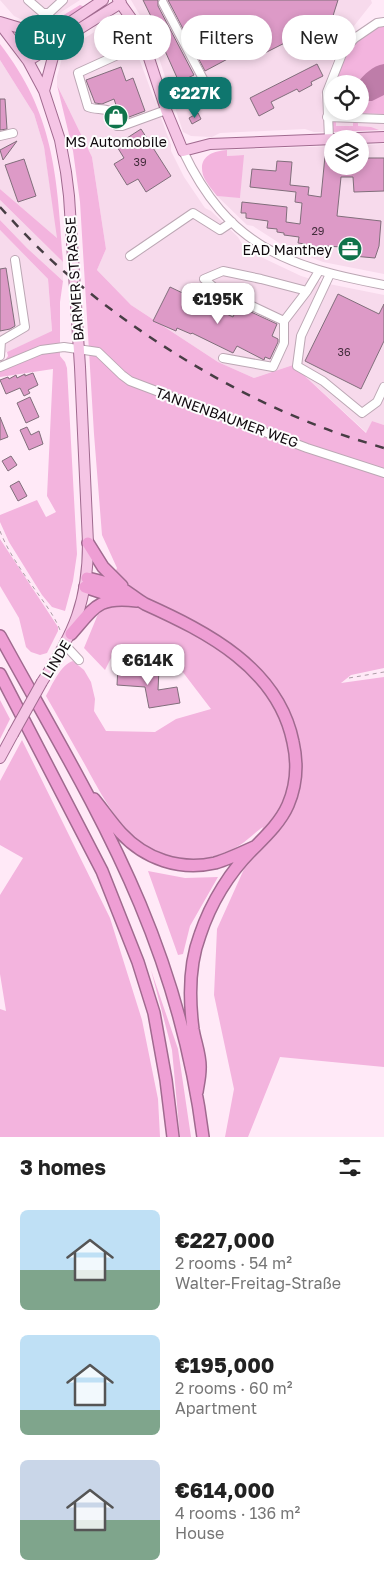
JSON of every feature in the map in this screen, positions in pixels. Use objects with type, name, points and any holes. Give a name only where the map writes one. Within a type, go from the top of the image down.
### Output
[{"type":"highway","points":[[88,546],[103,567],[121,583],[124,595]]},
{"type":"highway","points":[[86,583],[138,601],[188,623],[214,638],[253,670],[280,703],[290,726],[296,756],[296,773],[294,790],[288,807],[278,822],[222,887],[199,936],[191,991],[193,1031],[200,1068],[197,1092]]},
{"type":"highway","points":[[66,633],[95,606],[124,595]]},
{"type":"highway","points":[[0,636],[82,785],[120,859],[159,951],[176,1007],[197,1092],[203,1137]]},
{"type":"highway","points":[[0,674],[102,871],[138,962],[154,1013],[166,1080],[173,1137]]},
{"type":"highway","points":[[0,687],[15,702]]},
{"type":"highway","points":[[82,785],[121,833],[135,846],[154,858],[176,864],[197,866],[216,862],[256,846]]},
{"type":"main road","points":[[84,15],[103,0]]},
{"type":"main road","points":[[84,21],[119,2],[129,15]]},
{"type":"main road","points":[[0,23],[15,27]]},
{"type":"main road","name":"BARMER STRASSE","points":[[0,23],[15,44]]},
{"type":"main road","name":"BARMER STRASSE","points":[[26,60],[44,91],[60,140],[66,172],[69,196],[88,546]]},
{"type":"main road","points":[[44,91],[52,60]]},
{"type":"main road","points":[[150,60],[166,110],[183,152],[210,144],[324,138]]},
{"type":"main road","points":[[369,137],[384,137]]},
{"type":"main road","name":"LINDE","points":[[0,758],[65,645],[66,633],[79,611],[86,583],[88,546]]},
{"type":"street","points":[[28,0],[43,13],[49,13],[63,0]]},
{"type":"street","points":[[162,3],[211,94]]},
{"type":"street","points":[[334,75],[344,48],[377,23],[384,22]]},
{"type":"street","points":[[107,60],[78,73],[88,107],[110,111],[117,126],[122,126],[166,110]]},
{"type":"street","points":[[369,118],[384,118]]},
{"type":"street","points":[[0,136],[14,134]]},
{"type":"street","points":[[183,152],[204,191],[232,222],[273,252],[319,271],[384,285]]},
{"type":"street","points":[[130,256],[193,213],[220,230],[232,222]]},
{"type":"street","points":[[0,356],[1,341],[25,327],[16,260]]},
{"type":"street","points":[[284,321],[216,289],[204,278],[223,271],[307,291]]},
{"type":"street","points":[[223,358],[274,367],[284,343],[284,321],[307,291],[319,271]]},
{"type":"street","points":[[330,274],[301,336],[297,366],[323,381],[362,413],[377,402],[384,387]]},
{"type":"street","points":[[0,367],[41,350],[64,347],[78,349]]},
{"type":"street","name":"TANNENBAUMER WEG","points":[[78,349],[101,354],[130,381],[308,448],[384,473]]},
{"type":"street","points":[[65,645],[79,660]]},
{"type":"path","points":[[0,531],[34,590],[66,633]]},
{"type":"path","points":[[348,678],[384,672]]},
{"type":"shaded area","points":[[0,0],[80,0],[57,15],[14,16]]},
{"type":"shaded area","points":[[131,0],[371,0],[372,3],[356,23],[356,15],[282,15],[282,60],[334,60],[328,75],[324,75],[324,87],[321,95],[326,130],[324,132],[314,132],[305,129],[220,133],[212,137],[191,136],[183,132],[160,60],[171,60],[171,15],[140,15]]},
{"type":"shaded area","points":[[80,5],[85,7],[73,15],[64,15]]},
{"type":"shaded area","points":[[384,25],[384,114],[369,113],[369,75],[335,75],[342,60],[356,60],[356,41],[372,29]]},
{"type":"shaded area","points":[[94,32],[94,60],[140,60],[171,145],[171,151],[184,177],[205,208],[211,211],[238,237],[242,244],[263,258],[301,276],[324,283],[384,295],[384,425],[372,421],[367,433],[293,365],[254,378],[218,362],[131,305],[97,270],[106,249],[92,157],[57,85],[61,60],[84,60],[84,38]]},
{"type":"shaded area","points":[[0,44],[18,70],[43,122],[55,174],[63,262],[0,200],[0,189],[57,238],[44,147],[34,114],[0,60]]},
{"type":"shaded area","points":[[0,60],[34,114],[44,147],[58,239],[0,189]]},
{"type":"shaded area","points":[[384,64],[384,95],[369,101],[369,75],[365,75]]},
{"type":"shaded area","points":[[57,85],[92,157],[106,249],[97,270],[131,305],[218,362],[254,378],[293,365],[366,433],[372,421],[384,425],[384,668],[351,675],[341,683],[384,677],[384,1067],[280,1057],[248,1137],[225,1137],[234,1089],[214,995],[217,929],[263,827],[235,848],[203,859],[180,859],[162,855],[147,847],[133,836],[111,809],[46,696],[61,670],[73,661],[84,670],[91,682],[95,699],[94,711],[106,731],[155,732],[176,719],[211,709],[182,671],[161,660],[113,654],[105,670],[84,648],[117,568],[102,535],[80,202],[73,151]]},
{"type":"shaded area","points":[[369,113],[384,113],[384,130],[332,130],[330,120],[369,120]]},
{"type":"shaded area","points":[[336,120],[336,126],[353,126],[353,120],[358,121],[358,126],[379,130],[332,130],[331,124]]},
{"type":"shaded area","points":[[384,144],[384,274],[323,262],[287,248],[253,226],[247,225],[217,196],[240,197],[243,155],[227,156],[227,150],[324,146],[324,175],[369,175],[369,145]]},
{"type":"shaded area","points":[[227,150],[227,156],[244,155],[240,198],[217,196],[203,175],[204,159],[216,152]]},
{"type":"shaded area","points":[[0,200],[63,262],[63,281],[0,220]]},
{"type":"shaded area","points":[[0,220],[63,281],[60,302],[60,356],[67,368],[77,554],[73,581],[65,611],[52,607],[42,595],[9,542],[0,522],[0,515],[37,500],[46,517],[56,512],[47,496],[53,369],[0,377],[0,367],[8,356],[7,352],[52,331],[48,279],[0,230]]},
{"type":"shaded area","points":[[0,230],[48,279],[52,332],[0,355]]},
{"type":"shaded area","points":[[0,539],[58,627],[58,631],[47,653],[40,655],[31,652],[26,647],[19,618],[0,586]]},
{"type":"shaded area","points":[[0,700],[10,719],[0,739]]},
{"type":"shaded area","points":[[22,740],[110,918],[142,1020],[158,1099],[160,1137],[0,1137],[0,1009],[6,1011],[0,974],[0,895],[23,858],[0,845],[0,781]]},
{"type":"shaded area","points":[[148,871],[185,878],[218,877],[190,926],[183,954],[178,955]]},
{"type":"shaded area","points":[[151,970],[178,1049],[191,1137],[180,1137],[172,1050]]},
{"type":"building","points":[[143,0],[158,0],[158,6],[163,15],[150,15]]},
{"type":"building","points":[[168,0],[338,0],[333,15],[282,15],[282,44],[272,49],[272,15],[181,15],[181,25]]},
{"type":"building","points":[[171,31],[181,50],[181,60],[186,60],[194,75],[179,82],[169,60],[171,60]]},
{"type":"building","points":[[199,60],[226,60],[205,71]]},
{"type":"building","points":[[317,64],[323,76],[311,82],[312,85],[299,92],[297,89],[271,102],[274,108],[259,116],[250,98]]},
{"type":"building","points":[[121,67],[126,81],[133,78],[145,111],[121,120],[114,99],[102,104],[95,103],[86,80]]},
{"type":"building","points":[[0,99],[5,99],[7,129],[0,130]]},
{"type":"building","points":[[198,113],[201,119],[192,124],[189,118]]},
{"type":"building","points":[[141,129],[171,176],[146,192],[138,179],[127,185],[114,164],[124,158],[116,145]]},
{"type":"building","points":[[17,141],[3,160],[0,150]]},
{"type":"building","points":[[369,158],[384,158],[384,191],[354,192],[353,177],[341,177],[337,216],[381,221],[379,246],[375,258],[342,255],[343,247],[323,246],[323,248],[304,246],[305,244],[298,243],[299,237],[284,235],[284,233],[277,232],[277,229],[267,228],[268,221],[246,218],[246,213],[241,213],[242,202],[287,207],[286,222],[300,224],[302,203],[295,202],[296,192],[250,187],[252,169],[276,171],[277,161],[292,162],[290,185],[309,187],[308,195],[321,197],[324,166],[324,175],[369,175]]},
{"type":"building","points":[[24,159],[36,196],[18,202],[5,165]]},
{"type":"building","points":[[6,268],[15,326],[0,331],[0,269]]},
{"type":"building","points":[[170,287],[233,317],[238,306],[277,324],[272,336],[278,339],[278,342],[270,359],[265,357],[264,360],[237,346],[233,353],[192,333],[177,328],[176,331],[153,321]]},
{"type":"building","points":[[338,294],[379,314],[384,304],[384,341],[361,389],[305,361]]},
{"type":"building","points":[[33,373],[38,385],[28,390],[30,393],[24,396],[20,388],[6,394],[0,380],[8,377],[9,379],[16,375],[17,378]]},
{"type":"building","points":[[30,397],[39,417],[26,423],[17,403]]},
{"type":"building","points":[[0,417],[8,437],[0,440]]},
{"type":"building","points":[[27,427],[31,435],[39,431],[43,444],[29,450],[20,430]]},
{"type":"building","points":[[11,456],[17,465],[8,471],[2,461]]},
{"type":"building","points":[[19,481],[27,496],[18,501],[10,486]]},
{"type":"building","points":[[118,667],[159,669],[158,690],[177,687],[180,703],[149,708],[145,687],[117,685]]},
{"type":"railway","points":[[0,207],[41,250],[94,297],[123,319],[185,360],[250,396],[283,411],[333,431],[384,448]]},
{"type":"place","name":"MS Automobile","points":[[116,117]]},
{"type":"place","name":"EAD Manthey","points":[[350,249]]}]
